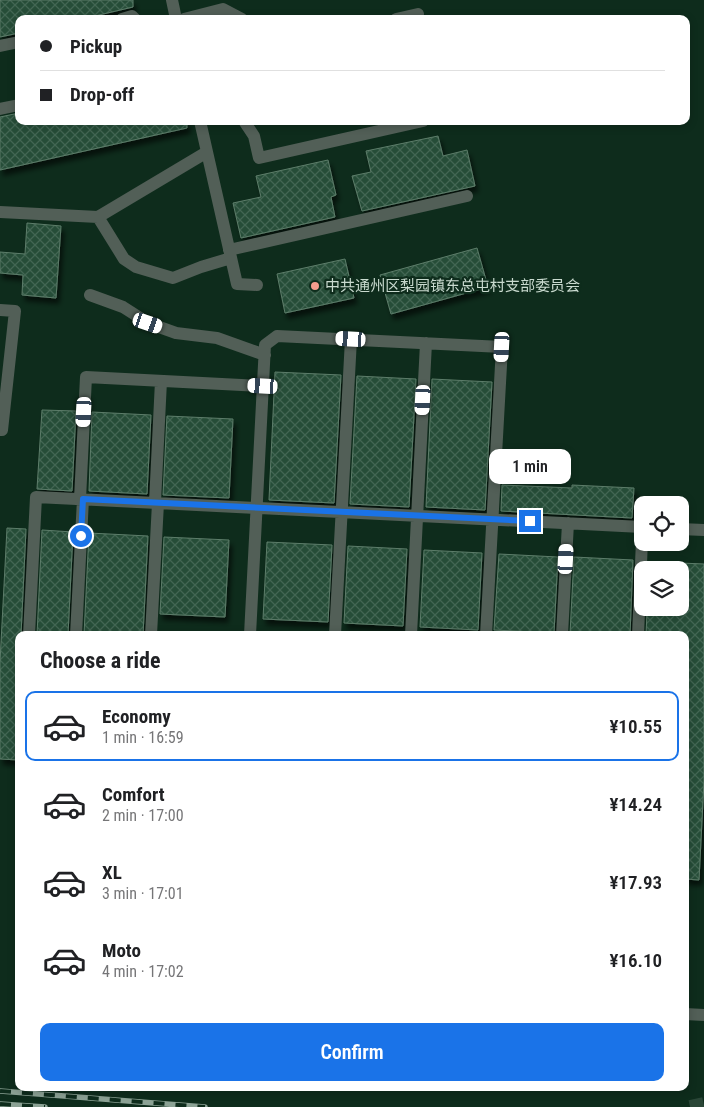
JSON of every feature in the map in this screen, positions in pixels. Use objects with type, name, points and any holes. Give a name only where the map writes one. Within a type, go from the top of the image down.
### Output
[{"type":"street","points":[[172,0],[175,15]]},
{"type":"street","points":[[196,15],[226,5],[237,15]]},
{"type":"street","points":[[414,15],[418,14]]},
{"type":"street","points":[[0,46],[15,43]]},
{"type":"street","points":[[0,109],[15,106]]},
{"type":"street","points":[[201,125],[236,284],[257,284]]},
{"type":"street","points":[[247,125],[254,136],[258,158],[404,125]]},
{"type":"street","points":[[0,212],[98,217],[207,152]]},
{"type":"street","points":[[98,217],[124,259],[136,268],[173,278],[230,254],[467,196]]},
{"type":"street","points":[[90,295],[122,307],[148,323],[176,333],[217,338],[265,356]]},
{"type":"street","points":[[0,310],[15,311],[2,430],[0,430]]},
{"type":"street","points":[[250,631],[265,356],[266,345],[277,336],[502,347],[486,631]]},
{"type":"street","points":[[335,631],[351,339]]},
{"type":"street","points":[[411,631],[426,343]]},
{"type":"street","points":[[76,631],[86,378],[263,386]]},
{"type":"street","points":[[151,631],[161,381]]},
{"type":"street","points":[[29,631],[36,496],[634,527]]},
{"type":"street","points":[[562,631],[568,523]]},
{"type":"street","points":[[689,529],[704,530]]},
{"type":"street","points":[[638,631],[642,551]]},
{"type":"street","points":[[689,1014],[704,1015]]},
{"type":"building","points":[[0,0],[133,0],[133,7],[99,15],[15,15],[15,34],[0,37]]},
{"type":"building","points":[[15,114],[15,125],[187,125],[187,128],[0,170],[0,117]]},
{"type":"building","points":[[438,136],[443,156],[467,150],[475,186],[362,211],[352,176],[371,172],[366,151]]},
{"type":"building","points":[[328,160],[336,195],[331,197],[335,217],[241,238],[233,203],[261,197],[256,176]]},
{"type":"building","points":[[27,223],[61,226],[56,298],[22,295],[23,275],[0,273],[0,252],[25,254]]},
{"type":"building","points":[[477,248],[488,287],[391,314],[380,275]]},
{"type":"building","name":"中共通州区梨园镇东总屯村支部委员会","points":[[345,259],[354,298],[285,313],[277,274]]},
{"type":"building","points":[[275,372],[341,375],[334,503],[269,500]]},
{"type":"building","points":[[357,376],[416,379],[409,507],[350,504]]},
{"type":"building","points":[[432,379],[492,382],[485,510],[426,507]]},
{"type":"building","points":[[42,410],[76,411],[72,491],[37,489]]},
{"type":"building","points":[[92,412],[151,415],[147,494],[89,491]]},
{"type":"building","points":[[167,416],[233,419],[229,498],[163,495]]},
{"type":"building","points":[[502,485],[572,488],[572,485],[634,488],[632,518],[501,511]]},
{"type":"building","points":[[7,528],[26,529],[21,631],[15,631],[15,760],[0,759],[0,662]]},
{"type":"building","points":[[42,530],[73,532],[68,631],[37,631]]},
{"type":"building","points":[[89,533],[148,536],[143,631],[84,631]]},
{"type":"building","points":[[164,537],[229,540],[225,617],[160,614]]},
{"type":"building","points":[[267,542],[332,545],[328,622],[263,619]]},
{"type":"building","points":[[348,546],[407,549],[403,626],[344,623]]},
{"type":"building","points":[[424,550],[482,553],[478,630],[420,627]]},
{"type":"building","points":[[499,554],[558,557],[554,631],[494,630]]},
{"type":"building","points":[[574,557],[633,560],[630,631],[570,631]]},
{"type":"building","points":[[689,563],[704,564],[704,781],[699,880],[689,879],[689,631],[646,631],[647,616],[689,616]]},
{"type":"tunnel","points":[[690,1107],[704,1104]]},
{"type":"railway","points":[[0,1091],[205,1107]]},
{"type":"railway","points":[[0,1104],[45,1107]]},
{"type":"place","name":"中共通州区梨园镇东总屯村支部委员会","points":[[315,286]]},
{"type":"route","points":[[81,536],[83,499],[530,521]]}]
